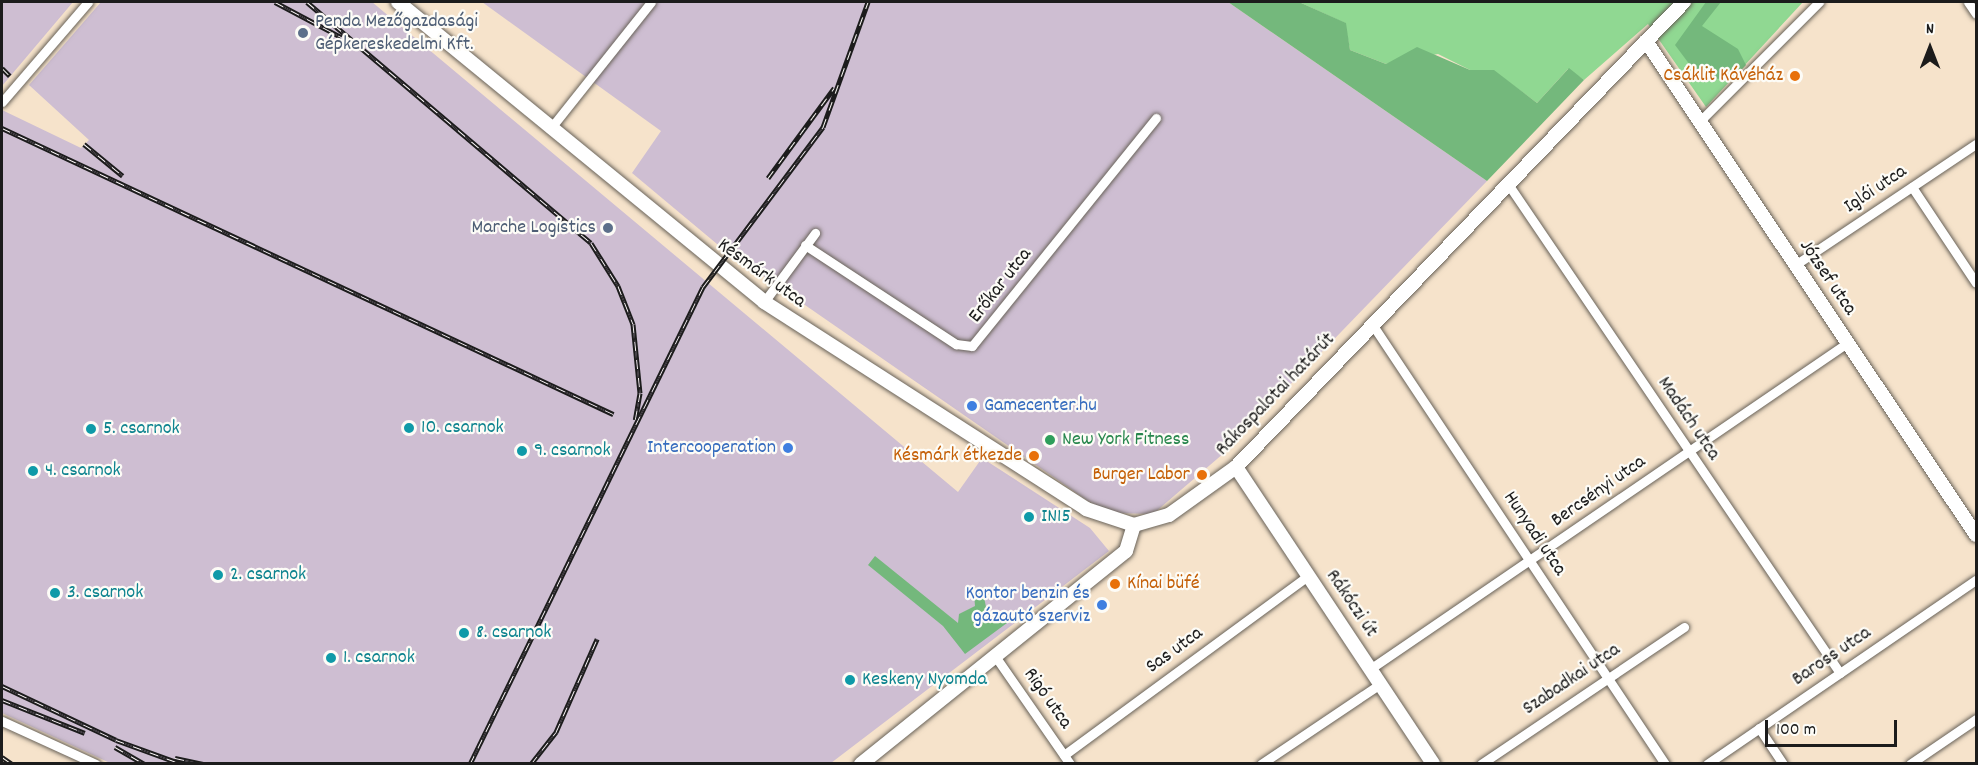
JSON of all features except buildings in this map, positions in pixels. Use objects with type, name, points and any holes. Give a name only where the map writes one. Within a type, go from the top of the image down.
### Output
[{"type":"street","points":[[2,102],[88,2]]},
{"type":"street","name":"Késmárk utca","points":[[398,2],[550,129],[764,302],[1086,509],[1134,525]]},
{"type":"street","points":[[550,129],[651,2]]},
{"type":"street","name":"Rákospalotai határút","points":[[1134,525],[1170,515],[1236,467],[1684,2]]},
{"type":"street","points":[[1699,122],[1819,2]]},
{"type":"street","points":[[1968,2],[1977,14]]},
{"type":"street","name":"József utca","points":[[1646,41],[1977,535]]},
{"type":"street","name":"Erőkar utca","points":[[805,245],[956,344],[972,346],[1156,118]]},
{"type":"street","name":"Iglói utca","points":[[1796,266],[1977,144]]},
{"type":"street","name":"Madách utca","points":[[1508,184],[1840,673]]},
{"type":"street","points":[[1912,187],[1977,284]]},
{"type":"street","points":[[764,302],[815,232]]},
{"type":"street","name":"Hunyadi utca","points":[[1372,324],[1665,764]]},
{"type":"street","name":"Bercsényi utca","points":[[1370,669],[1847,343]]},
{"type":"street","name":"Rákóczi út","points":[[1236,467],[1433,764]]},
{"type":"street","points":[[861,764],[1126,551],[1134,525]]},
{"type":"street","name":"Sas utca","points":[[1064,755],[1308,576]]},
{"type":"street","name":"Baross utca","points":[[1707,764],[1977,580]]},
{"type":"street","name":"Szabadkai utca","points":[[1481,764],[1684,627]]},
{"type":"street","name":"Rigó utca","points":[[995,656],[1070,764]]},
{"type":"street","points":[[1261,764],[1380,684]]},
{"type":"street","points":[[1910,764],[1977,719]]},
{"type":"street","points":[[2,721],[96,764]]},
{"type":"street","points":[[1759,728],[1783,764]]},
{"type":"shaded area","points":[[2,2],[73,2],[2,86]]},
{"type":"shaded area","points":[[101,2],[372,2],[958,492],[982,458],[1090,528],[1109,551],[831,763],[110,763],[2,713],[2,110],[81,148],[89,140],[29,85]]},
{"type":"shaded area","points":[[482,2],[1228,2],[1487,181],[1224,453],[1153,514],[1113,513],[1088,501],[717,244],[632,173],[661,131]]},
{"type":"green space","points":[[1228,2],[1299,2],[1346,23],[1350,50],[1386,64],[1417,47],[1470,70],[1494,70],[1537,103],[1569,68],[1584,80],[1487,181]]},
{"type":"green space","points":[[1299,2],[1803,2],[1706,107],[1648,24],[1584,80],[1568,69],[1537,103],[1494,71],[1470,70],[1438,54],[1386,64],[1350,50],[1345,23]]},
{"type":"green space","points":[[1706,2],[1721,2],[1702,26],[1738,49],[1746,65],[1732,80],[1699,77],[1675,45]]},
{"type":"green space","points":[[875,556],[958,623],[959,614],[975,606],[974,594],[982,587],[989,622],[1006,612],[1011,620],[965,654],[943,626],[868,565]]},
{"type":"railway","points":[[275,2],[341,37]]},
{"type":"railway","points":[[307,2],[591,243],[618,286],[633,324],[640,393],[635,420]]},
{"type":"railway","points":[[470,764],[703,287],[823,127],[868,2]]},
{"type":"railway","points":[[2,68],[10,76]]},
{"type":"railway","points":[[768,178],[834,88]]},
{"type":"railway","points":[[2,128],[613,414]]},
{"type":"railway","points":[[84,144],[123,176]]},
{"type":"railway","points":[[531,764],[556,732],[597,639]]},
{"type":"railway","points":[[2,686],[116,740],[182,764]]},
{"type":"railway","points":[[2,700],[85,733]]},
{"type":"railway","points":[[115,747],[144,764]]},
{"type":"railway","points":[[2,757],[12,764]]},
{"type":"railway","points":[[175,758],[204,764]]},
{"type":"place","name":"Penda Mezőgazdasági Gépkereskedelmi Kft.","points":[[303,33]]},
{"type":"place","name":"Csáklit Kávéház","points":[[1795,76]]},
{"type":"place","name":"Marche Logistics","points":[[608,228]]},
{"type":"place","name":"Gamecenter.hu","points":[[972,406]]},
{"type":"place","name":"10. csarnok","points":[[409,428]]},
{"type":"place","name":"5. csarnok","points":[[91,429]]},
{"type":"place","name":"New York Fitness","points":[[1050,440]]},
{"type":"place","name":"Intercooperation","points":[[788,448]]},
{"type":"place","name":"9. csarnok","points":[[522,451]]},
{"type":"place","name":"Késmárk étkezde","points":[[1034,456]]},
{"type":"place","name":"4. csarnok","points":[[33,471]]},
{"type":"place","name":"Burger Labor","points":[[1202,475]]},
{"type":"place","name":"IN15","points":[[1029,517]]},
{"type":"place","name":"2. csarnok","points":[[218,575]]},
{"type":"place","name":"Kínai büfé","points":[[1115,584]]},
{"type":"place","name":"3. csarnok","points":[[55,593]]},
{"type":"place","name":"Kontor benzin és gázautó szerviz","points":[[1102,605]]},
{"type":"place","name":"8. csarnok","points":[[464,633]]},
{"type":"place","name":"1. csarnok","points":[[331,658]]},
{"type":"place","name":"Keskeny Nyomda","points":[[850,680]]}]
